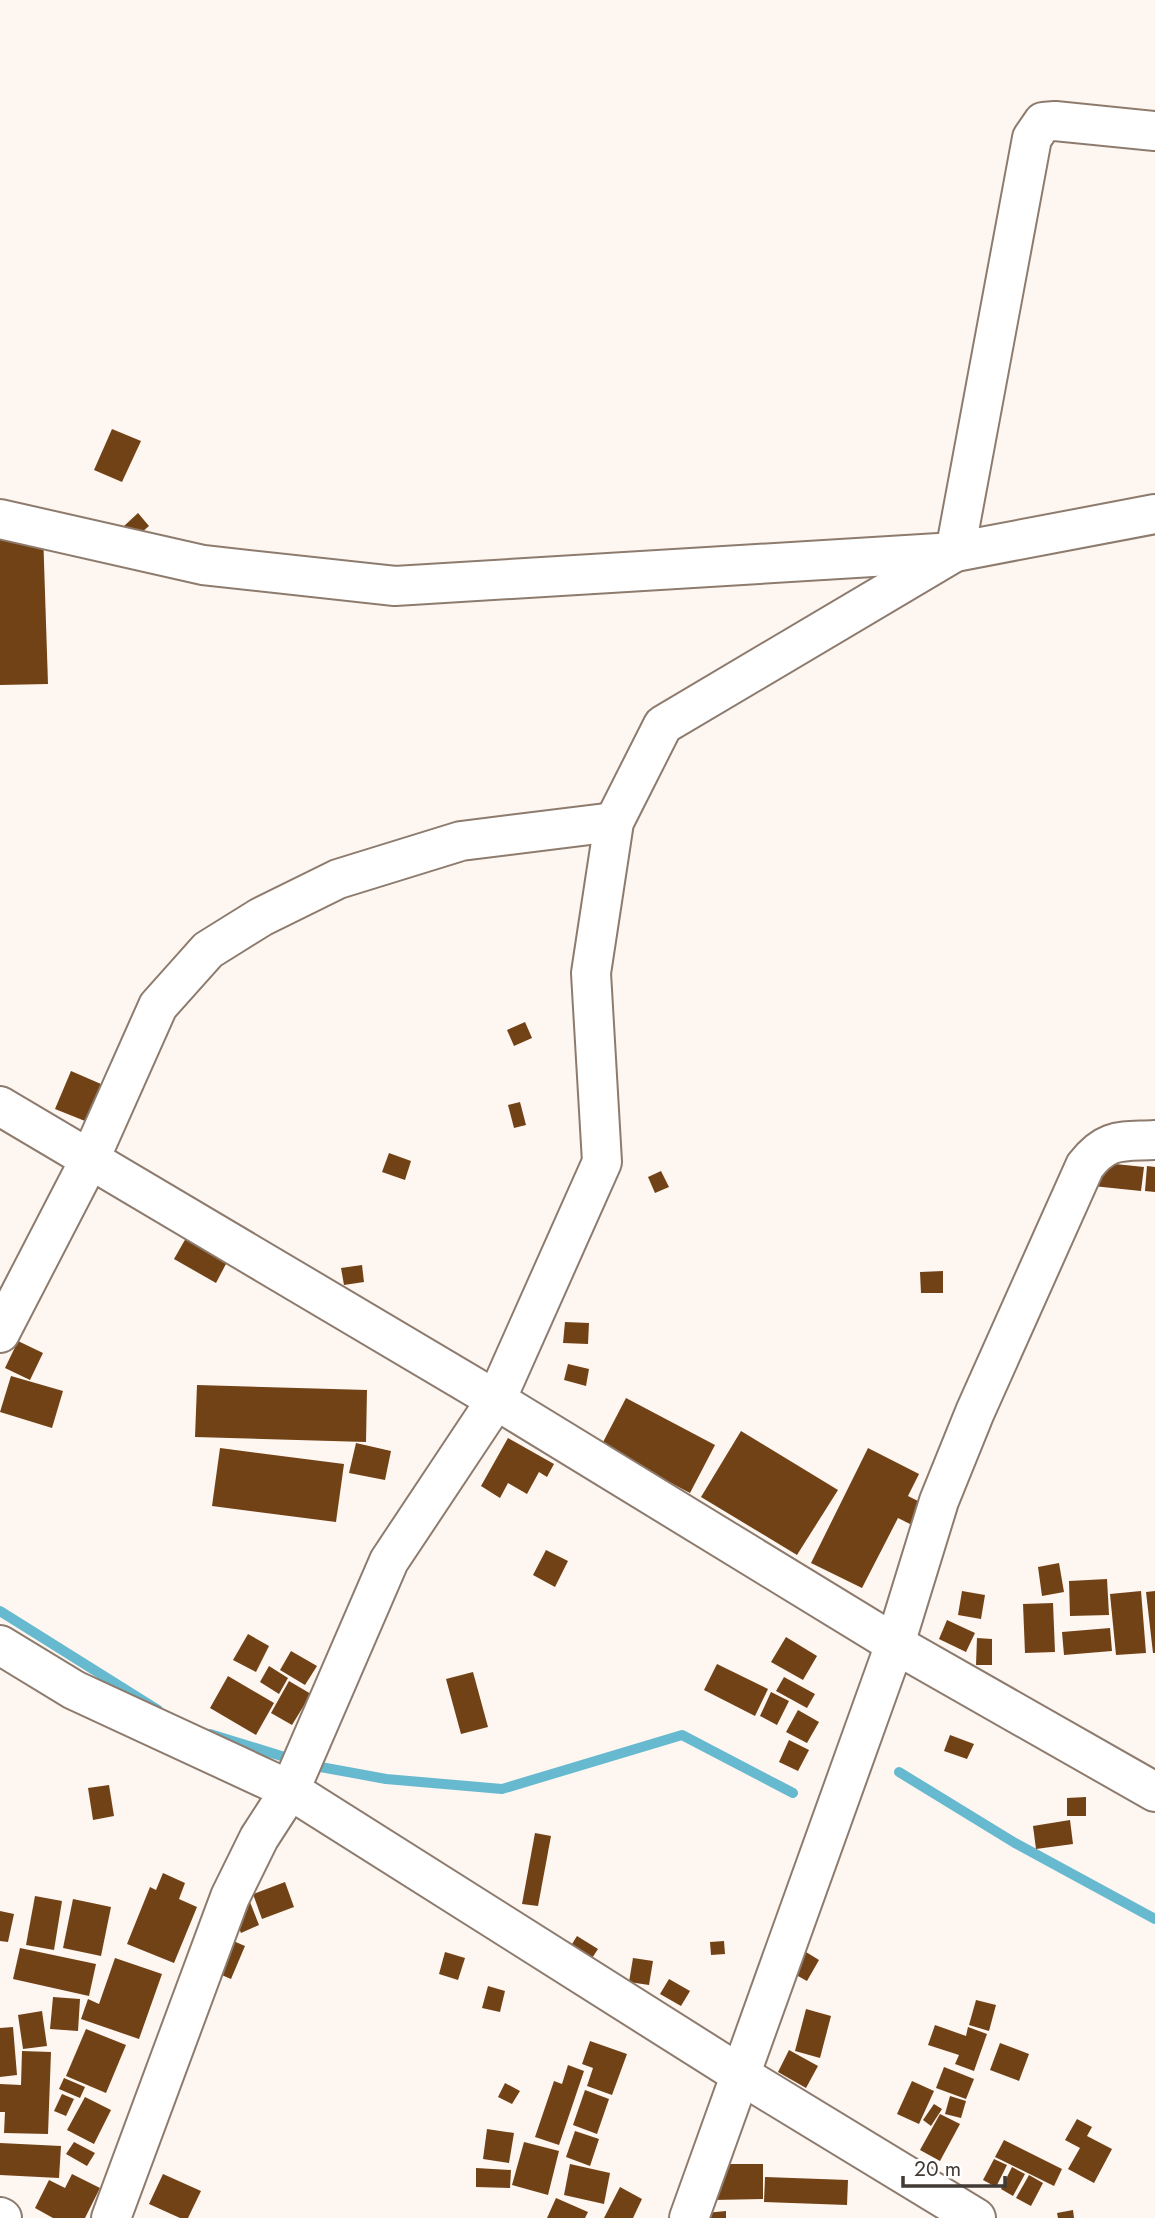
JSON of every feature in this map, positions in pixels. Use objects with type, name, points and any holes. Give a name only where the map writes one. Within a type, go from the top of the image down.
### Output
[{"type":"street","points":[[111,2218],[230,1897],[259,1838],[290,1790],[389,1561],[496,1400],[603,1162],[591,973],[614,822],[663,724],[955,552],[1032,138],[1043,122],[1055,121],[1155,131]]},
{"type":"street","points":[[0,519],[203,565],[395,586],[955,552],[1155,514]]},
{"type":"street","points":[[0,1333],[89,1161],[158,1006],[208,950],[261,918],[338,879],[461,841],[614,822]]},
{"type":"street","points":[[0,1106],[496,1400],[895,1644],[1155,1792]]},
{"type":"street","points":[[689,2218],[895,1644],[939,1501],[975,1412],[1085,1166],[1096,1150],[1110,1143],[1155,1140]]},
{"type":"street","points":[[0,1645],[74,1690],[290,1790],[741,2075],[976,2218]]},
{"type":"building","points":[[112,429],[141,441],[122,482],[94,470]]},
{"type":"building","points":[[138,513],[149,526],[134,539],[123,527]]},
{"type":"building","points":[[43,532],[48,684],[0,685],[0,534]]},
{"type":"building","points":[[525,1022],[532,1038],[514,1046],[507,1030]]},
{"type":"building","points":[[71,1071],[101,1084],[85,1121],[55,1109]]},
{"type":"building","points":[[520,1102],[526,1125],[514,1128],[508,1105]]},
{"type":"building","points":[[389,1153],[411,1161],[405,1180],[382,1172]]},
{"type":"building","points":[[1096,1162],[1144,1167],[1141,1191],[1093,1186]]},
{"type":"building","points":[[1147,1166],[1155,1167],[1155,1192],[1145,1191]]},
{"type":"building","points":[[661,1171],[669,1187],[655,1193],[648,1177]]},
{"type":"building","points":[[186,1238],[227,1262],[216,1283],[174,1259]]},
{"type":"building","points":[[362,1265],[364,1282],[344,1285],[341,1268]]},
{"type":"building","points":[[943,1271],[943,1293],[921,1293],[920,1272]]},
{"type":"building","points":[[565,1322],[589,1323],[588,1344],[563,1343]]},
{"type":"building","points":[[18,1341],[43,1353],[30,1380],[5,1368]]},
{"type":"building","points":[[568,1364],[589,1369],[586,1386],[564,1380]]},
{"type":"building","points":[[11,1376],[63,1391],[52,1428],[0,1412]]},
{"type":"building","points":[[197,1385],[367,1390],[366,1442],[195,1437]]},
{"type":"building","points":[[626,1398],[715,1445],[690,1493],[601,1446]]},
{"type":"building","points":[[741,1431],[838,1490],[797,1555],[701,1497]]},
{"type":"building","points":[[508,1438],[554,1464],[547,1477],[539,1472],[527,1494],[508,1483],[500,1498],[481,1486]]},
{"type":"building","points":[[356,1443],[391,1451],[385,1480],[349,1473]]},
{"type":"building","points":[[220,1448],[344,1464],[336,1522],[212,1506]]},
{"type":"building","points":[[868,1448],[919,1474],[908,1496],[922,1503],[912,1525],[898,1518],[862,1588],[811,1563]]},
{"type":"building","points":[[546,1550],[568,1561],[555,1587],[533,1575]]},
{"type":"building","points":[[1059,1563],[1064,1592],[1042,1596],[1038,1567]]},
{"type":"building","points":[[1107,1579],[1109,1615],[1070,1616],[1069,1581]]},
{"type":"building","points":[[962,1591],[985,1595],[981,1619],[958,1615]]},
{"type":"building","points":[[1141,1591],[1146,1653],[1116,1655],[1110,1594]]},
{"type":"building","points":[[1155,1591],[1155,1653],[1153,1653],[1146,1592]]},
{"type":"building","points":[[1053,1603],[1055,1652],[1025,1653],[1023,1604]]},
{"type":"building","points":[[947,1620],[975,1633],[966,1652],[939,1639]]},
{"type":"building","points":[[1110,1628],[1112,1651],[1064,1655],[1062,1632]]},
{"type":"building","points":[[248,1634],[269,1646],[256,1672],[233,1660]]},
{"type":"building","points":[[786,1637],[817,1656],[803,1680],[771,1662]]},
{"type":"building","points":[[977,1638],[992,1639],[992,1665],[976,1665]]},
{"type":"building","points":[[291,1651],[317,1666],[305,1685],[280,1670]]},
{"type":"building","points":[[717,1664],[768,1689],[755,1716],[704,1690]]},
{"type":"building","points":[[269,1666],[288,1678],[279,1694],[260,1682]]},
{"type":"building","points":[[473,1672],[488,1727],[461,1734],[446,1679]]},
{"type":"building","points":[[228,1676],[274,1703],[256,1735],[210,1708]]},
{"type":"building","points":[[784,1677],[815,1694],[807,1708],[776,1691]]},
{"type":"building","points":[[289,1681],[311,1694],[292,1725],[271,1713]]},
{"type":"building","points":[[771,1692],[789,1701],[777,1725],[760,1716]]},
{"type":"building","points":[[798,1710],[819,1722],[807,1743],[786,1732]]},
{"type":"building","points":[[950,1735],[974,1744],[967,1759],[944,1751]]},
{"type":"building","points":[[789,1740],[809,1750],[798,1771],[779,1762]]},
{"type":"building","points":[[109,1785],[114,1816],[93,1820],[88,1788]]},
{"type":"building","points":[[1086,1797],[1086,1816],[1067,1816],[1067,1798]]},
{"type":"building","points":[[1070,1820],[1073,1844],[1036,1849],[1033,1826]]},
{"type":"building","points":[[535,1833],[551,1836],[538,1906],[522,1904]]},
{"type":"building","points":[[163,1873],[185,1883],[179,1899],[197,1907],[174,1963],[127,1944],[150,1887],[156,1890]]},
{"type":"building","points":[[285,1882],[294,1907],[262,1919],[253,1894]]},
{"type":"building","points":[[35,1896],[62,1901],[54,1950],[26,1945]]},
{"type":"building","points":[[248,1897],[259,1925],[241,1933],[229,1905]]},
{"type":"building","points":[[73,1899],[111,1907],[101,1956],[63,1948]]},
{"type":"building","points":[[0,1911],[14,1914],[8,1942],[0,1941]]},
{"type":"building","points":[[577,1936],[598,1949],[585,1969],[564,1957]]},
{"type":"building","points":[[224,1937],[245,1946],[231,1979],[210,1970]]},
{"type":"building","points":[[724,1941],[725,1954],[711,1955],[710,1942]]},
{"type":"building","points":[[20,1948],[96,1964],[89,1996],[13,1979]]},
{"type":"building","points":[[445,1952],[465,1958],[458,1980],[439,1974]]},
{"type":"building","points":[[806,1952],[819,1960],[807,1981],[787,1970],[802,1960]]},
{"type":"building","points":[[115,1958],[162,1974],[139,2039],[81,2019],[88,1999],[99,2004]]},
{"type":"building","points":[[633,1958],[653,1961],[649,1985],[629,1982]]},
{"type":"building","points":[[669,1979],[690,1991],[681,2006],[660,1994]]},
{"type":"building","points":[[488,1986],[505,1991],[500,2012],[482,2008]]},
{"type":"building","points":[[53,1997],[80,1999],[78,2031],[50,2029]]},
{"type":"building","points":[[976,2000],[996,2005],[989,2031],[969,2025]]},
{"type":"building","points":[[806,2009],[831,2016],[820,2058],[795,2051]]},
{"type":"building","points":[[42,2011],[47,2046],[23,2049],[18,2015]]},
{"type":"building","points":[[935,2025],[966,2036],[968,2027],[987,2034],[974,2071],[955,2064],[959,2055],[928,2045]]},
{"type":"building","points":[[13,2027],[17,2075],[0,2077],[0,2028]]},
{"type":"building","points":[[86,2029],[126,2045],[106,2093],[66,2076]]},
{"type":"building","points":[[590,2041],[627,2054],[612,2095],[587,2086],[593,2068],[582,2064]]},
{"type":"building","points":[[1000,2043],[1029,2054],[1019,2081],[990,2070]]},
{"type":"building","points":[[789,2050],[818,2066],[806,2088],[778,2072]]},
{"type":"building","points":[[22,2051],[51,2052],[48,2134],[4,2133],[5,2112],[0,2112],[0,2084],[21,2085]]},
{"type":"building","points":[[568,2065],[584,2071],[559,2145],[535,2137],[554,2081],[562,2084]]},
{"type":"building","points":[[944,2067],[974,2079],[966,2099],[936,2088]]},
{"type":"building","points":[[64,2078],[85,2087],[80,2098],[59,2089]]},
{"type":"building","points":[[912,2081],[934,2091],[919,2124],[897,2114]]},
{"type":"building","points":[[505,2083],[520,2091],[512,2104],[498,2097]]},
{"type":"building","points":[[585,2090],[609,2099],[597,2134],[573,2125]]},
{"type":"building","points":[[62,2094],[74,2099],[66,2116],[54,2111]]},
{"type":"building","points":[[950,2096],[966,2101],[961,2118],[945,2114]]},
{"type":"building","points":[[85,2097],[111,2110],[94,2144],[67,2130]]},
{"type":"building","points":[[934,2104],[942,2109],[931,2126],[923,2120]]},
{"type":"building","points":[[940,2114],[960,2124],[940,2161],[920,2150]]},
{"type":"building","points":[[1077,2119],[1092,2127],[1087,2136],[1112,2149],[1094,2183],[1068,2169],[1080,2148],[1065,2140]]},
{"type":"building","points":[[487,2129],[514,2133],[509,2163],[483,2159]]},
{"type":"building","points":[[575,2131],[599,2139],[590,2166],[566,2157]]},
{"type":"building","points":[[1004,2140],[1062,2169],[1054,2186],[995,2157]]},
{"type":"building","points":[[74,2142],[95,2153],[87,2166],[66,2154]]},
{"type":"building","points":[[524,2142],[559,2151],[548,2195],[512,2185]]},
{"type":"building","points":[[0,2143],[61,2146],[59,2178],[0,2175]]},
{"type":"building","points":[[994,2159],[1007,2165],[996,2187],[983,2180]]},
{"type":"building","points":[[570,2164],[610,2173],[604,2204],[564,2195]]},
{"type":"building","points":[[712,2164],[763,2164],[763,2199],[713,2200]]},
{"type":"building","points":[[1012,2167],[1025,2174],[1013,2196],[1001,2189]]},
{"type":"building","points":[[476,2168],[511,2170],[510,2188],[476,2187]]},
{"type":"building","points":[[72,2174],[100,2188],[85,2218],[53,2218],[35,2208],[49,2180],[65,2188]]},
{"type":"building","points":[[163,2174],[201,2191],[188,2218],[180,2218],[149,2204]]},
{"type":"building","points":[[1029,2175],[1043,2183],[1031,2206],[1016,2198]]},
{"type":"building","points":[[765,2177],[848,2180],[847,2205],[764,2202]]},
{"type":"building","points":[[620,2187],[642,2199],[633,2218],[604,2218]]},
{"type":"building","points":[[556,2198],[588,2212],[585,2218],[547,2218]]},
{"type":"building","points":[[1073,2210],[1074,2218],[1058,2218],[1057,2213]]},
{"type":"building","points":[[726,2211],[726,2218],[705,2218],[705,2213]]},
{"type":"waterway","points":[[0,1611],[158,1710]]},
{"type":"waterway","points":[[210,1734],[291,1759]]},
{"type":"waterway","points":[[315,1766],[386,1779],[502,1789],[682,1735],[793,1793]]},
{"type":"waterway","points":[[899,1772],[1015,1843],[1155,1919]]}]
